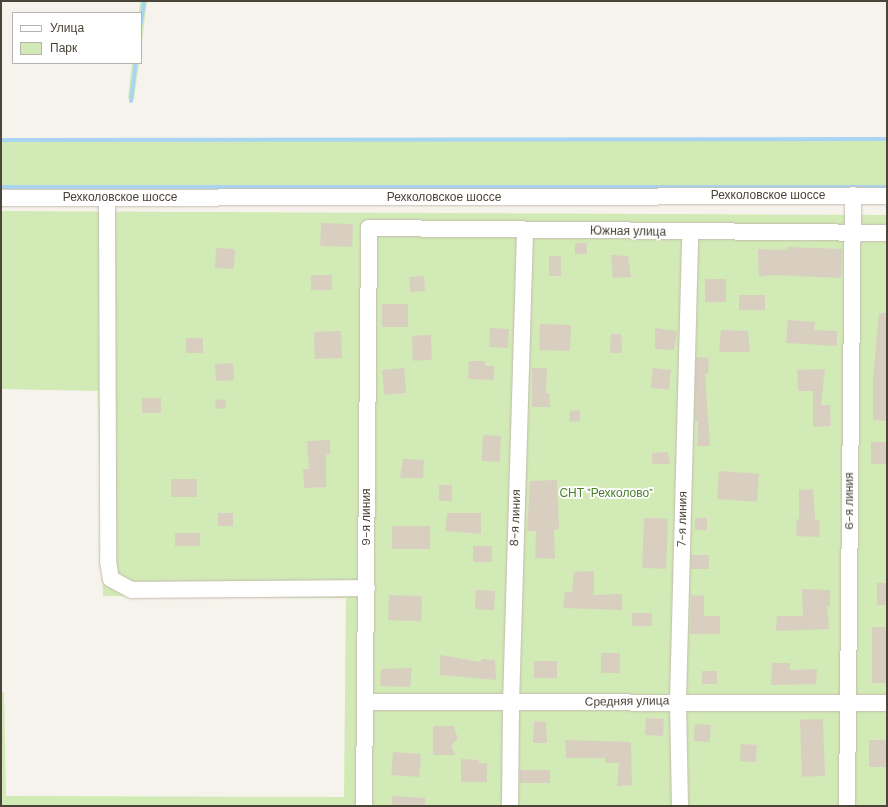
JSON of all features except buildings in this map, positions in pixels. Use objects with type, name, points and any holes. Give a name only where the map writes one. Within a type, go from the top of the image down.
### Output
[{"type":"street","name":"6-я линия","points":[[847,806],[853,196]]},
{"type":"street","name":"Рехколовское шоссе","points":[[1,198],[887,196]]},
{"type":"street","points":[[107,198],[108,553],[111,578],[132,590],[367,588]]},
{"type":"street","name":"Южная улица","points":[[369,228],[690,233],[887,233]]},
{"type":"street","name":"9-я линия","points":[[364,806],[369,228]]},
{"type":"street","name":"8-я линия","points":[[510,806],[511,704],[525,231]]},
{"type":"street","name":"7-я линия","points":[[680,806],[678,701],[690,233]]},
{"type":"street","name":"Средняя улица","points":[[366,702],[511,704],[678,701],[887,703]]},
{"type":"green space","points":[[140,1],[147,1],[142,41],[142,12],[139,12]]},
{"type":"green space","points":[[132,64],[139,64],[134,99],[131,101],[128,98]]},
{"type":"green space","points":[[1,139],[887,139],[887,187],[1,187]]},
{"type":"green space","name":"СНТ \"Рехколово\"","points":[[1,211],[887,215],[887,806],[1,806],[1,692],[4,692],[6,796],[344,797],[346,598],[103,596],[98,391],[1,389]]},
{"type":"waterway","points":[[142,16],[144,1]]},
{"type":"waterway","points":[[131,101],[136,64]]},
{"type":"waterway","points":[[1,140],[887,139]]},
{"type":"waterway","points":[[1,187],[887,187]]}]
